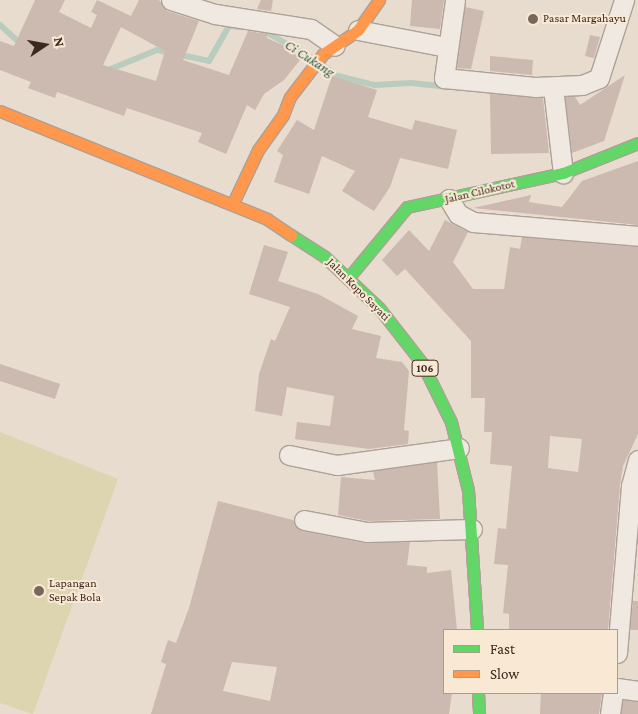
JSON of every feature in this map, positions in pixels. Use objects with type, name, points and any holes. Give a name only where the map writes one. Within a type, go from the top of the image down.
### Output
[{"type":"main road","points":[[220,198],[247,146],[274,109],[286,102],[329,50],[358,30],[379,0]]},
{"type":"main road","points":[[233,203],[258,150],[283,115],[286,102]]},
{"type":"main road","name":"Jalan Kopo Sayati","points":[[0,111],[233,203],[296,236],[349,277],[422,363],[451,422],[459,448],[472,529],[477,629]]},
{"type":"main road","name":"Jalan Cilokotot","points":[[349,277],[403,210],[563,173],[638,143]]},
{"type":"main road","points":[[478,694],[479,714]]},
{"type":"street","points":[[171,0],[216,14],[311,29],[329,50]]},
{"type":"street","points":[[455,0],[442,72],[448,81],[553,88],[582,85],[599,78],[624,0]]},
{"type":"street","points":[[358,30],[446,47]]},
{"type":"street","points":[[553,88],[554,112],[563,173]]},
{"type":"street","points":[[449,199],[458,214],[473,222],[638,236]]},
{"type":"street","points":[[289,455],[337,465],[459,448]]},
{"type":"street","points":[[618,648],[630,594],[634,486],[638,460]]},
{"type":"street","points":[[304,520],[366,532],[472,529]]},
{"type":"street","points":[[618,688],[638,690]]},
{"type":"street","points":[[610,714],[613,694]]},
{"type":"shaded area","name":"Lapangan Sepak Bola","points":[[0,432],[118,479],[33,714],[0,703]]},
{"type":"building","points":[[35,0],[65,0],[59,12],[91,28],[97,15],[91,12],[97,0],[131,16],[139,0],[159,0],[167,11],[199,21],[183,60],[229,75],[248,31],[267,34],[267,38],[304,55],[284,80],[264,94],[255,110],[247,105],[226,154],[198,142],[202,133],[127,108],[124,116],[57,92],[55,98],[28,88],[31,82],[0,70],[0,41],[14,46]],"holes":[[[121,27],[165,51],[156,81],[103,65]]]},
{"type":"building","points":[[261,0],[273,0],[271,11],[257,9]]},
{"type":"building","points":[[412,0],[444,0],[440,29],[410,26]]},
{"type":"building","points":[[465,7],[484,11],[471,69],[457,68]]},
{"type":"building","points":[[590,35],[600,37],[594,58],[585,56]]},
{"type":"building","points":[[490,56],[533,60],[532,75],[490,71]]},
{"type":"building","points":[[625,75],[604,141],[572,153],[565,97],[575,97],[580,105]]},
{"type":"building","points":[[332,76],[377,90],[368,117],[412,130],[415,120],[457,130],[448,169],[400,158],[390,187],[374,211],[342,191],[355,171],[322,156],[309,194],[274,182],[283,155],[277,151],[297,120],[314,130]]},
{"type":"building","points":[[490,94],[543,98],[549,153],[491,154]]},
{"type":"building","points":[[638,161],[638,225],[473,208],[531,195],[529,202],[562,207],[582,181]]},
{"type":"building","points":[[445,220],[468,232],[453,262],[473,289],[504,289],[510,247],[520,249],[522,237],[638,247],[638,434],[623,466],[620,485],[608,629],[509,629],[509,614],[503,613],[508,565],[494,564],[498,528],[506,529],[512,466],[490,464],[492,432],[484,432],[485,398],[471,398],[471,341],[405,269],[397,276],[382,260],[409,230],[429,251]],"holes":[[[550,436],[582,439],[578,472],[548,468]]]},
{"type":"building","points":[[264,245],[288,252],[278,281],[318,294],[358,316],[352,329],[381,336],[376,358],[402,362],[409,371],[404,430],[409,431],[408,444],[369,449],[295,439],[297,422],[330,426],[334,396],[287,387],[282,416],[255,411],[259,374],[271,339],[275,341],[290,307],[249,294]]},
{"type":"building","points":[[0,364],[60,384],[55,399],[0,381]]},
{"type":"building","points":[[437,462],[440,519],[368,521],[338,515],[341,477],[375,480],[373,471]]},
{"type":"building","points":[[218,501],[293,520],[302,531],[365,543],[410,542],[407,565],[427,567],[427,573],[451,570],[457,629],[443,629],[443,694],[452,694],[449,714],[151,714],[166,664],[161,662],[168,640],[176,643],[189,608]],"holes":[[[232,662],[277,667],[270,701],[223,691]]]},
{"type":"building","points":[[633,601],[638,601],[638,630],[630,630]]},
{"type":"building","points":[[541,694],[602,694],[599,714],[540,714]]},
{"type":"building","points":[[623,700],[638,702],[638,714],[621,714]]},
{"type":"waterway","name":"Ci Cukang","points":[[0,25],[23,46]]},
{"type":"waterway","name":"Ci Cukang","points":[[106,71],[157,50],[209,61],[229,26],[240,27]]},
{"type":"waterway","name":"Ci Cukang","points":[[264,31],[312,58]]},
{"type":"waterway","name":"Ci Cukang","points":[[322,65],[338,76],[375,85],[411,83],[450,87]]},
{"type":"traffic: fast","points":[[349,277],[407,207],[563,173],[638,143]]},
{"type":"traffic: fast","points":[[291,235],[325,257],[379,308],[422,363],[451,422],[468,490],[477,629]]},
{"type":"traffic: fast","points":[[478,694],[479,714]]},
{"type":"traffic: slow","points":[[233,203],[258,150],[283,115],[290,97],[323,54],[358,30],[379,0]]},
{"type":"traffic: slow","points":[[0,111],[267,219],[291,235]]},
{"type":"place","name":"Pasar Margahayu","points":[[533,19]]},
{"type":"place","name":"Lapangan Sepak Bola","points":[[39,591]]}]
